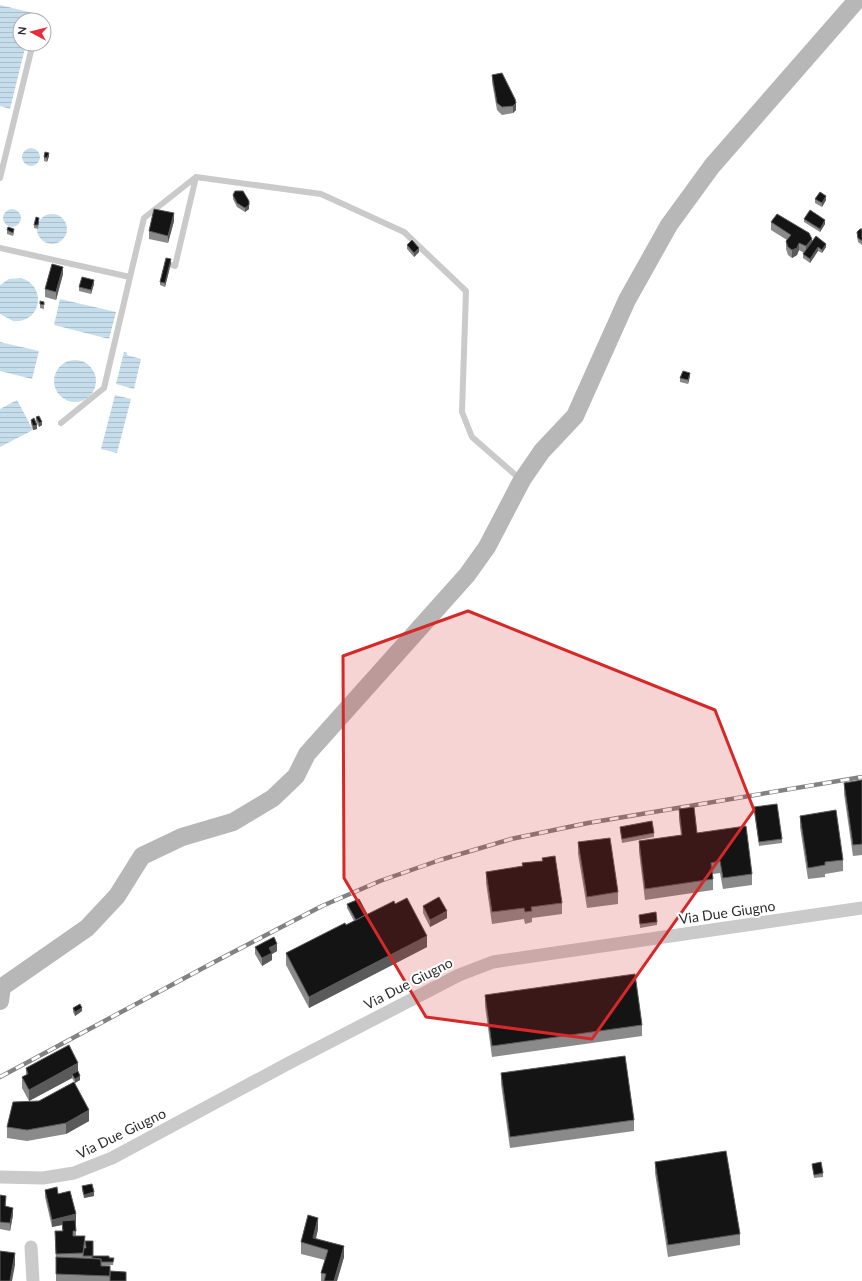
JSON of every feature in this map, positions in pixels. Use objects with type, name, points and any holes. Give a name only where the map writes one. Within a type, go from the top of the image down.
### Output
[{"type":"street","points":[[1,994],[87,928],[116,896],[142,856],[182,837],[233,822],[273,798],[296,776],[307,754],[468,575],[487,547],[522,480],[542,451],[575,416],[627,300],[669,225],[712,166],[857,0]]},
{"type":"street","name":"Via Due Giugno","points":[[0,1177],[43,1178],[74,1173],[112,1158],[459,975],[493,962],[862,908]]},
{"type":"street","points":[[31,1247],[33,1281]]},
{"type":"lane","points":[[0,178],[31,52]]},
{"type":"lane","points":[[61,423],[104,388],[144,218],[196,177],[321,194],[404,232],[466,291],[462,412],[472,437],[522,480]]},
{"type":"lane","points":[[172,265],[175,266],[196,177]]},
{"type":"lane","points":[[0,248],[130,277]]},
{"type":"highlighted area","points":[[468,611],[715,710],[754,810],[592,1039],[426,1017],[344,878],[343,656]]},
{"type":"water","points":[[0,5],[29,12],[12,12],[12,52],[24,52],[10,109],[0,106]]},
{"type":"water","points":[[31,148],[37,151],[40,157],[37,163],[31,166],[25,163],[22,157],[25,151]]},
{"type":"water","points":[[8,209],[16,209],[21,214],[19,225],[16,227],[8,227],[3,222],[3,214]]},
{"type":"water","points":[[52,214],[58,215],[66,223],[66,235],[58,243],[52,244],[46,243],[38,235],[37,229],[38,223],[46,215]]},
{"type":"water","points":[[21,278],[30,282],[35,289],[38,296],[38,304],[30,317],[13,321],[0,314],[0,285],[9,279]]},
{"type":"water","points":[[60,299],[116,312],[109,339],[54,325]]},
{"type":"water","points":[[0,342],[39,351],[32,379],[0,371]]},
{"type":"water","points":[[124,352],[127,353],[127,355],[141,359],[134,389],[116,384]]},
{"type":"water","points":[[71,360],[79,360],[87,363],[93,369],[96,381],[93,393],[87,399],[79,402],[71,402],[63,399],[57,393],[54,385],[54,377],[57,369],[63,363]]},
{"type":"water","points":[[115,395],[131,399],[117,453],[101,449]]},
{"type":"water","points":[[17,400],[33,430],[0,447],[0,409]]},
{"type":"building","points":[[502,73],[515,99],[516,103],[513,106],[502,107],[497,103],[492,75]]},
{"type":"building","points":[[45,152],[49,153],[47,158],[44,157]]},
{"type":"building","points":[[235,191],[243,191],[249,201],[249,205],[245,208],[237,203],[233,195]]},
{"type":"building","points":[[820,192],[826,196],[822,203],[815,199]]},
{"type":"building","points":[[154,209],[174,213],[168,236],[149,231]]},
{"type":"building","points":[[810,210],[825,220],[820,229],[804,219]]},
{"type":"building","points":[[777,214],[809,233],[812,239],[806,246],[799,243],[797,248],[792,250],[788,247],[786,241],[791,235],[771,222]]},
{"type":"building","points":[[36,217],[39,218],[38,225],[34,225]]},
{"type":"building","points":[[8,227],[14,229],[13,233],[7,230]]},
{"type":"building","points":[[862,229],[862,241],[858,238],[857,232]]},
{"type":"building","points":[[816,236],[826,244],[822,250],[818,247],[810,259],[803,254]]},
{"type":"building","points":[[412,240],[419,248],[414,253],[407,245]]},
{"type":"building","points":[[166,258],[171,259],[165,283],[160,282]]},
{"type":"building","points":[[52,264],[63,267],[56,292],[45,289]]},
{"type":"building","points":[[82,277],[94,280],[91,290],[79,287]]},
{"type":"building","points":[[40,301],[44,302],[44,305],[40,304]]},
{"type":"building","points":[[683,371],[690,373],[688,380],[680,378]]},
{"type":"building","points":[[39,416],[42,422],[39,423],[36,417]]},
{"type":"building","points":[[34,418],[37,425],[33,426],[31,420]]},
{"type":"building","points":[[862,780],[862,844],[853,845],[844,783]]},
{"type":"building","points":[[777,804],[782,839],[759,842],[754,807]]},
{"type":"building","points":[[694,807],[697,833],[746,826],[752,874],[723,878],[720,861],[711,863],[713,879],[645,889],[639,841],[682,835],[679,809]]},
{"type":"building","points":[[836,810],[843,860],[825,862],[825,865],[808,868],[800,816]]},
{"type":"building","points":[[652,821],[654,833],[622,839],[620,827]]},
{"type":"building","points":[[610,838],[618,892],[587,897],[578,842]]},
{"type":"building","points":[[555,856],[562,903],[531,907],[532,911],[525,912],[524,908],[492,912],[486,872],[523,866],[522,863],[543,861],[542,858]]},
{"type":"building","points":[[439,897],[447,911],[430,920],[423,906]]},
{"type":"building","points":[[407,898],[427,936],[309,997],[286,953],[345,923],[346,925],[394,901],[395,904]]},
{"type":"building","points":[[359,899],[367,914],[356,920],[347,904]]},
{"type":"building","points":[[656,912],[657,922],[640,924],[639,915]]},
{"type":"building","points":[[274,937],[277,944],[269,948],[272,953],[262,958],[255,947]]},
{"type":"building","points":[[635,974],[642,1025],[492,1046],[485,995]]},
{"type":"building","points":[[80,1004],[82,1008],[75,1012],[73,1008]]},
{"type":"building","points":[[69,1045],[78,1063],[29,1090],[22,1077],[28,1074],[26,1068]]},
{"type":"building","points":[[625,1056],[634,1120],[510,1137],[501,1073]]},
{"type":"building","points":[[78,1071],[80,1076],[75,1079],[72,1074]]},
{"type":"building","points":[[74,1082],[89,1110],[66,1123],[27,1130],[7,1127],[13,1102],[39,1101]]},
{"type":"building","points":[[726,1151],[740,1234],[668,1245],[655,1162]]},
{"type":"building","points":[[821,1162],[823,1173],[814,1175],[812,1164]]},
{"type":"building","points":[[92,1184],[94,1192],[84,1195],[82,1186]]},
{"type":"building","points":[[57,1187],[58,1194],[70,1191],[76,1214],[52,1220],[45,1190]]},
{"type":"building","points":[[0,1195],[6,1196],[5,1206],[13,1208],[10,1223],[0,1222]]},
{"type":"building","points":[[308,1215],[318,1218],[313,1238],[344,1246],[334,1281],[324,1281],[326,1274],[321,1273],[328,1250],[301,1242]]},
{"type":"building","points":[[75,1220],[76,1231],[73,1231],[73,1236],[85,1236],[83,1253],[56,1254],[55,1231],[63,1231],[62,1221]]},
{"type":"building","points":[[85,1241],[93,1241],[93,1256],[83,1256],[84,1248],[86,1248]]},
{"type":"building","points":[[0,1251],[15,1253],[10,1281],[0,1281]]},
{"type":"building","points":[[92,1256],[109,1256],[109,1258],[114,1258],[113,1262],[101,1262],[101,1259],[92,1258]]},
{"type":"building","points":[[56,1257],[101,1259],[101,1266],[110,1266],[110,1276],[56,1274]]},
{"type":"building","points":[[110,1271],[126,1272],[126,1281],[110,1281]]},
{"type":"railway","points":[[0,1077],[322,906],[380,881],[440,860],[511,839],[588,823],[862,777]]}]
